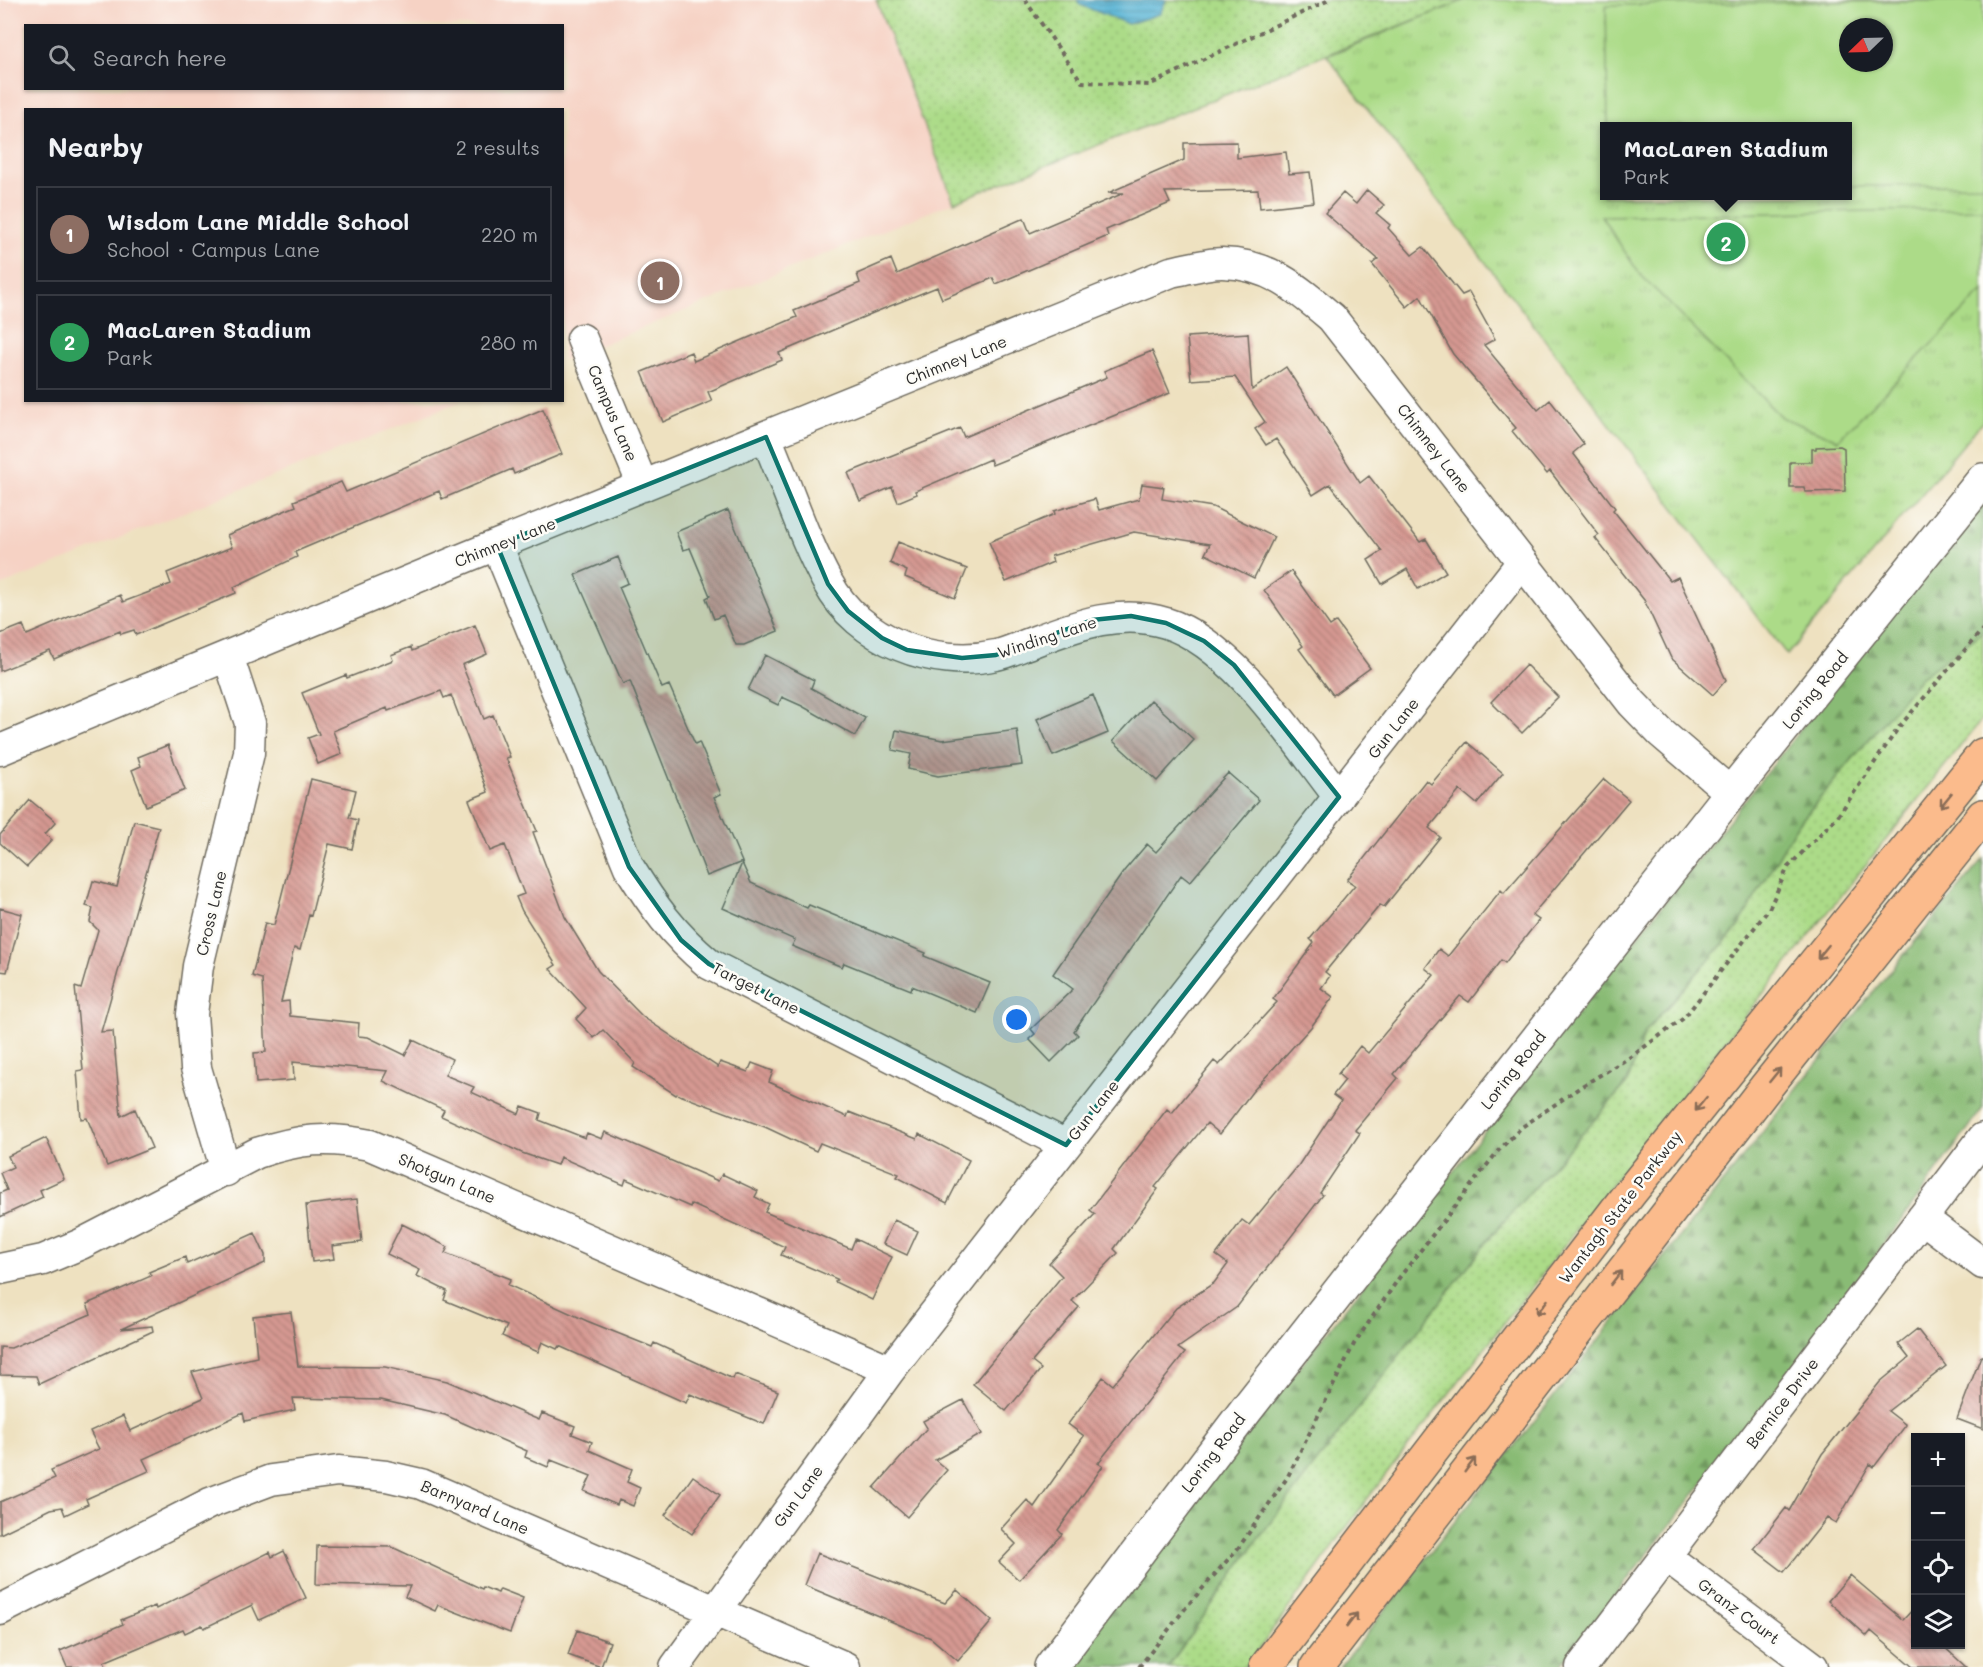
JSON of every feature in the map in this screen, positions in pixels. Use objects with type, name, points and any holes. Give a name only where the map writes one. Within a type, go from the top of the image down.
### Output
[{"type":"highway","name":"Wantagh State Parkway","points":[[1266,1667],[1629,1194],[1983,755]]},
{"type":"highway","points":[[1317,1667],[1766,1086],[1983,816]]},
{"type":"street","name":"Chimney Lane","points":[[0,750],[1171,272],[1220,263],[1246,266],[1290,282],[1332,318],[1646,718],[1731,793]]},
{"type":"street","name":"Campus Lane","points":[[582,339],[643,486]]},
{"type":"street","name":"Winding Lane","points":[[766,437],[828,584],[848,611],[882,638],[907,650],[962,658],[996,655],[1092,620],[1131,616],[1166,623],[1204,641],[1234,665],[1339,797]]},
{"type":"street","name":"Loring Road","points":[[1051,1667],[1246,1410],[1731,793],[1983,480]]},
{"type":"street","name":"Target Lane","points":[[497,546],[629,867],[656,911],[681,940],[709,964],[1066,1145]]},
{"type":"street","name":"Gun Lane","points":[[675,1667],[890,1370],[1522,562]]},
{"type":"street","name":"Cross Lane","points":[[226,1171],[196,1068],[192,1014],[198,966],[249,753],[250,723],[228,656]]},
{"type":"street","name":"Shotgun Lane","points":[[0,1269],[43,1260],[81,1244],[257,1153],[288,1142],[336,1138],[370,1145],[890,1370]]},
{"type":"street","name":"Bernice Drive","points":[[1581,1667],[1983,1138]]},
{"type":"street","points":[[1922,1218],[1983,1264]]},
{"type":"street","name":"Barnyard Lane","points":[[0,1610],[210,1503],[271,1480],[338,1471],[386,1476],[421,1484],[716,1609],[845,1667]]},
{"type":"street","name":"Granz Court","points":[[1665,1556],[1814,1667]]},
{"type":"path","points":[[1026,0],[1082,82],[1149,85],[1329,0]]},
{"type":"path","points":[[1139,1667],[1188,1605],[1239,1547],[1287,1478],[1354,1344],[1399,1278],[1498,1151],[1522,1127],[1684,1018],[1769,909],[1788,867],[1838,816],[1899,727],[1983,629]]},
{"type":"highlighted area","points":[[766,437],[828,584],[848,611],[882,638],[907,650],[962,658],[996,655],[1092,620],[1131,616],[1166,623],[1204,641],[1234,665],[1339,797],[1066,1145],[709,964],[681,940],[629,867],[497,545]]},
{"type":"shaded area","points":[[0,0],[876,0],[954,202],[564,360],[564,108],[24,108],[24,402],[459,402],[0,586]]},
{"type":"green space","points":[[876,0],[1465,0],[954,202]]},
{"type":"green space","points":[[1465,0],[1983,0],[1983,421],[1787,655],[1327,56]]},
{"type":"green space","points":[[1983,0],[1983,185],[1852,186],[1852,122],[1608,122],[1606,5]]},
{"type":"green space","points":[[1983,209],[1983,291],[1838,440],[1781,417],[1639,273],[1601,216]]},
{"type":"green space","points":[[1983,497],[1983,632],[1920,678],[1795,828],[1738,927],[1645,1032],[1627,1083],[1492,1235],[1260,1536],[1168,1667],[1064,1667]]},
{"type":"green space","points":[[1983,632],[1983,718],[1654,1130],[1368,1498],[1246,1667],[1168,1667],[1260,1536],[1492,1235],[1627,1083],[1645,1032],[1738,927],[1795,828],[1920,678]]},
{"type":"green space","points":[[1983,859],[1983,1108],[1805,1353],[1559,1667],[1340,1667],[1874,991]]},
{"type":"water","points":[[1077,0],[1166,0],[1160,14],[1128,24],[1080,5]]},
{"type":"building","points":[[1237,142],[1237,158],[1286,152],[1289,174],[1310,172],[1314,202],[1260,208],[1258,190],[1165,192],[1170,203],[1106,230],[1108,236],[996,284],[993,278],[942,299],[937,287],[873,313],[779,353],[782,360],[708,392],[712,401],[663,422],[642,372],[691,352],[694,361],[797,317],[794,311],[860,283],[857,274],[891,259],[897,274],[1024,218],[1030,233],[1124,193],[1108,193],[1184,160],[1184,143]]},
{"type":"building","points":[[1367,190],[1384,205],[1376,213],[1390,225],[1388,228],[1412,255],[1423,247],[1462,295],[1469,292],[1495,339],[1484,345],[1538,410],[1550,400],[1584,444],[1573,453],[1615,508],[1613,510],[1670,581],[1678,577],[1726,680],[1713,695],[1671,658],[1644,600],[1595,538],[1599,535],[1550,471],[1547,474],[1512,431],[1516,428],[1453,354],[1420,296],[1407,307],[1372,264],[1378,259],[1325,213],[1343,193],[1356,204]]},
{"type":"building","points":[[1248,333],[1252,390],[1286,367],[1360,483],[1369,476],[1420,542],[1426,539],[1446,572],[1418,589],[1407,569],[1382,584],[1368,560],[1382,551],[1330,484],[1313,495],[1276,439],[1266,445],[1255,429],[1265,422],[1235,377],[1191,380],[1187,337]]},
{"type":"building","points":[[1152,351],[1170,393],[992,465],[990,459],[915,491],[917,494],[898,502],[892,487],[860,501],[848,473],[960,428],[964,437],[1107,377],[1104,371]]},
{"type":"building","points":[[543,409],[562,454],[514,474],[512,469],[442,499],[439,491],[295,552],[297,557],[234,587],[236,593],[136,635],[134,630],[121,634],[120,631],[54,659],[50,651],[0,671],[0,634],[23,625],[27,635],[120,595],[123,602],[171,584],[167,573],[232,547],[227,535],[296,506],[294,501],[341,482],[346,492]]},
{"type":"building","points":[[1840,446],[1844,448],[1845,491],[1805,492],[1804,487],[1790,487],[1790,462],[1812,462],[1812,449]]},
{"type":"building","points":[[1142,484],[1164,487],[1162,499],[1213,507],[1274,537],[1254,578],[1205,554],[1210,544],[1134,532],[1051,556],[1053,562],[1006,582],[989,542],[1055,514],[1054,511],[1095,499],[1099,510],[1139,499]]},
{"type":"building","points":[[728,510],[778,631],[744,645],[736,645],[723,615],[714,619],[706,598],[710,596],[690,548],[683,550],[676,532]]},
{"type":"building","points":[[898,542],[967,569],[955,598],[905,577],[907,571],[890,563]]},
{"type":"building","points":[[618,557],[628,583],[619,587],[662,688],[669,685],[695,744],[699,742],[721,794],[714,797],[742,862],[707,876],[630,681],[623,684],[575,575]]},
{"type":"building","points":[[1291,571],[1330,626],[1336,622],[1370,668],[1333,695],[1299,649],[1303,646],[1264,590]]},
{"type":"building","points":[[475,625],[487,654],[462,665],[484,719],[493,715],[510,757],[506,758],[537,831],[533,832],[565,917],[598,971],[643,1017],[718,1067],[720,1062],[748,1072],[752,1063],[773,1071],[769,1082],[847,1117],[849,1112],[917,1139],[919,1134],[969,1160],[947,1203],[897,1177],[899,1174],[820,1143],[816,1151],[765,1127],[676,1095],[633,1067],[635,1063],[603,1030],[594,1038],[576,1019],[586,1008],[550,969],[556,965],[522,911],[516,897],[524,894],[505,845],[490,851],[469,800],[488,792],[451,695],[444,698],[441,691],[388,711],[387,708],[333,731],[342,754],[318,764],[308,738],[319,734],[302,693],[346,675],[347,678],[393,660],[391,655],[411,647],[412,651]]},
{"type":"building","points":[[765,655],[814,680],[811,688],[865,718],[855,736],[782,697],[778,705],[748,690]]},
{"type":"building","points":[[1526,665],[1558,697],[1522,733],[1491,702]]},
{"type":"building","points":[[1093,695],[1108,733],[1053,756],[1037,719]]},
{"type":"building","points":[[1151,700],[1194,740],[1157,781],[1113,741]]},
{"type":"building","points":[[896,730],[942,740],[1017,730],[1022,765],[938,776],[908,769],[911,754],[892,750]]},
{"type":"building","points":[[1467,742],[1503,773],[1477,804],[1460,790],[1429,828],[1440,837],[1384,907],[1380,905],[1325,972],[1330,976],[1321,988],[1333,997],[1311,1027],[1252,1092],[1220,1134],[1207,1123],[1155,1187],[1158,1189],[1114,1249],[1118,1253],[1072,1301],[1079,1307],[1032,1362],[1041,1369],[1006,1411],[973,1384],[1062,1276],[1049,1263],[1095,1214],[1090,1210],[1167,1109],[1172,1113],[1214,1061],[1219,1065],[1277,1002],[1273,999],[1314,943],[1310,939],[1355,885],[1347,880],[1426,780],[1431,784]]},
{"type":"building","points":[[168,745],[185,790],[146,806],[132,770],[141,766],[138,757]]},
{"type":"building","points":[[1228,773],[1259,800],[1190,882],[1181,875],[1074,1031],[1078,1035],[1051,1062],[1029,1039],[1035,1034],[1031,1029],[1073,989],[1053,974],[1124,871],[1147,844],[1156,852]]},
{"type":"building","points":[[311,779],[356,790],[349,818],[358,820],[352,849],[329,844],[311,916],[309,915],[300,950],[294,948],[281,1002],[289,1001],[290,1016],[359,1023],[358,1036],[368,1037],[405,1055],[413,1040],[452,1059],[445,1075],[474,1087],[471,1092],[519,1114],[522,1106],[541,1113],[539,1120],[585,1138],[587,1133],[602,1139],[605,1132],[718,1181],[722,1174],[758,1191],[755,1197],[769,1204],[765,1212],[851,1249],[855,1239],[892,1257],[872,1300],[835,1282],[837,1279],[781,1255],[785,1247],[691,1204],[690,1207],[626,1179],[624,1185],[560,1157],[557,1165],[522,1153],[441,1116],[444,1110],[383,1081],[388,1071],[293,1062],[294,1080],[256,1083],[254,1053],[266,1052],[262,979],[252,976],[265,923],[274,925]]},
{"type":"building","points":[[1604,779],[1629,800],[1532,915],[1539,920],[1505,963],[1501,960],[1469,1002],[1460,996],[1394,1074],[1398,1078],[1355,1130],[1360,1133],[1320,1193],[1323,1195],[1237,1307],[1178,1348],[1185,1353],[1098,1463],[1103,1466],[1058,1530],[1062,1534],[1019,1580],[999,1562],[1016,1544],[1001,1529],[1027,1500],[1034,1507],[1084,1436],[1068,1424],[1103,1377],[1113,1385],[1176,1308],[1214,1283],[1228,1264],[1216,1255],[1242,1220],[1249,1225],[1298,1166],[1341,1101],[1333,1095],[1345,1080],[1338,1074],[1360,1046],[1368,1053],[1434,975],[1425,968],[1439,949],[1448,956],[1501,890],[1504,893]]},
{"type":"building","points":[[30,800],[56,822],[45,834],[52,840],[27,867],[0,843],[0,835]]},
{"type":"building","points":[[134,821],[159,827],[101,1032],[113,1031],[121,1116],[135,1109],[152,1148],[107,1166],[87,1118],[81,1119],[77,1071],[83,1070],[75,987],[81,989],[98,930],[90,922],[93,908],[86,906],[93,881],[117,887]]},
{"type":"building","points":[[742,863],[751,883],[807,908],[809,905],[926,953],[924,956],[990,983],[977,1013],[912,986],[911,990],[844,963],[842,967],[792,946],[795,940],[723,908]]},
{"type":"building","points":[[0,908],[22,914],[7,972],[0,971]]},
{"type":"building","points":[[46,1138],[64,1179],[40,1190],[43,1197],[0,1217],[0,1193],[7,1190],[0,1173],[13,1167],[8,1156]]},
{"type":"building","points":[[357,1199],[362,1242],[332,1246],[334,1259],[312,1262],[306,1205]]},
{"type":"building","points":[[894,1220],[918,1231],[907,1255],[883,1244]]},
{"type":"building","points":[[402,1224],[448,1247],[445,1253],[511,1279],[508,1285],[587,1321],[652,1347],[654,1343],[733,1379],[735,1374],[778,1391],[764,1424],[690,1394],[686,1403],[559,1346],[557,1349],[542,1342],[538,1352],[502,1336],[507,1326],[444,1300],[447,1291],[417,1276],[420,1270],[387,1254]]},
{"type":"building","points":[[255,1233],[265,1255],[265,1263],[121,1329],[152,1326],[153,1331],[39,1384],[36,1376],[0,1375],[0,1347],[11,1348],[91,1314],[87,1304],[151,1276],[149,1272],[185,1257],[187,1264]]},
{"type":"building","points":[[291,1312],[298,1366],[385,1367],[447,1381],[539,1420],[542,1413],[575,1426],[572,1434],[592,1442],[589,1450],[632,1469],[627,1482],[640,1488],[633,1506],[619,1500],[617,1505],[584,1491],[591,1476],[551,1460],[548,1467],[525,1457],[527,1451],[445,1415],[381,1400],[293,1398],[295,1410],[245,1421],[243,1413],[143,1459],[149,1471],[86,1499],[88,1504],[65,1515],[62,1507],[51,1509],[0,1534],[0,1502],[55,1478],[51,1470],[99,1449],[90,1431],[123,1416],[130,1431],[203,1398],[192,1372],[257,1357],[253,1316]]},
{"type":"building","points":[[1917,1329],[1946,1366],[1888,1411],[1906,1425],[1874,1467],[1870,1464],[1836,1523],[1827,1518],[1784,1572],[1754,1549],[1786,1508],[1789,1511],[1822,1454],[1880,1382],[1909,1358],[1898,1344]]},
{"type":"building","points":[[1981,1356],[1983,1356],[1983,1429],[1957,1419]]},
{"type":"building","points":[[963,1400],[982,1434],[935,1460],[947,1470],[907,1517],[874,1488],[927,1428],[923,1421]]},
{"type":"building","points":[[693,1476],[720,1495],[692,1534],[665,1515]]},
{"type":"building","points":[[317,1546],[392,1547],[482,1589],[483,1587],[498,1593],[500,1589],[523,1598],[510,1633],[438,1605],[435,1611],[405,1597],[410,1586],[316,1584]]},
{"type":"building","points":[[284,1551],[306,1598],[259,1620],[252,1605],[204,1628],[202,1625],[185,1633],[183,1629],[104,1662],[106,1667],[67,1667],[60,1651],[123,1624],[121,1620],[155,1606],[156,1609],[270,1552],[272,1557]]},
{"type":"building","points":[[817,1553],[945,1603],[957,1590],[992,1621],[958,1661],[931,1638],[804,1585]]},
{"type":"building","points":[[1850,1575],[1903,1620],[1911,1611],[1911,1649],[1946,1649],[1966,1667],[1913,1667],[1871,1631],[1867,1636],[1828,1601]]},
{"type":"building","points":[[577,1630],[610,1642],[601,1667],[568,1655]]},
{"type":"place","name":"MacLaren Stadium","points":[[1726,242]]},
{"type":"place","name":"Wisdom Lane Middle School","points":[[660,281]]}]
